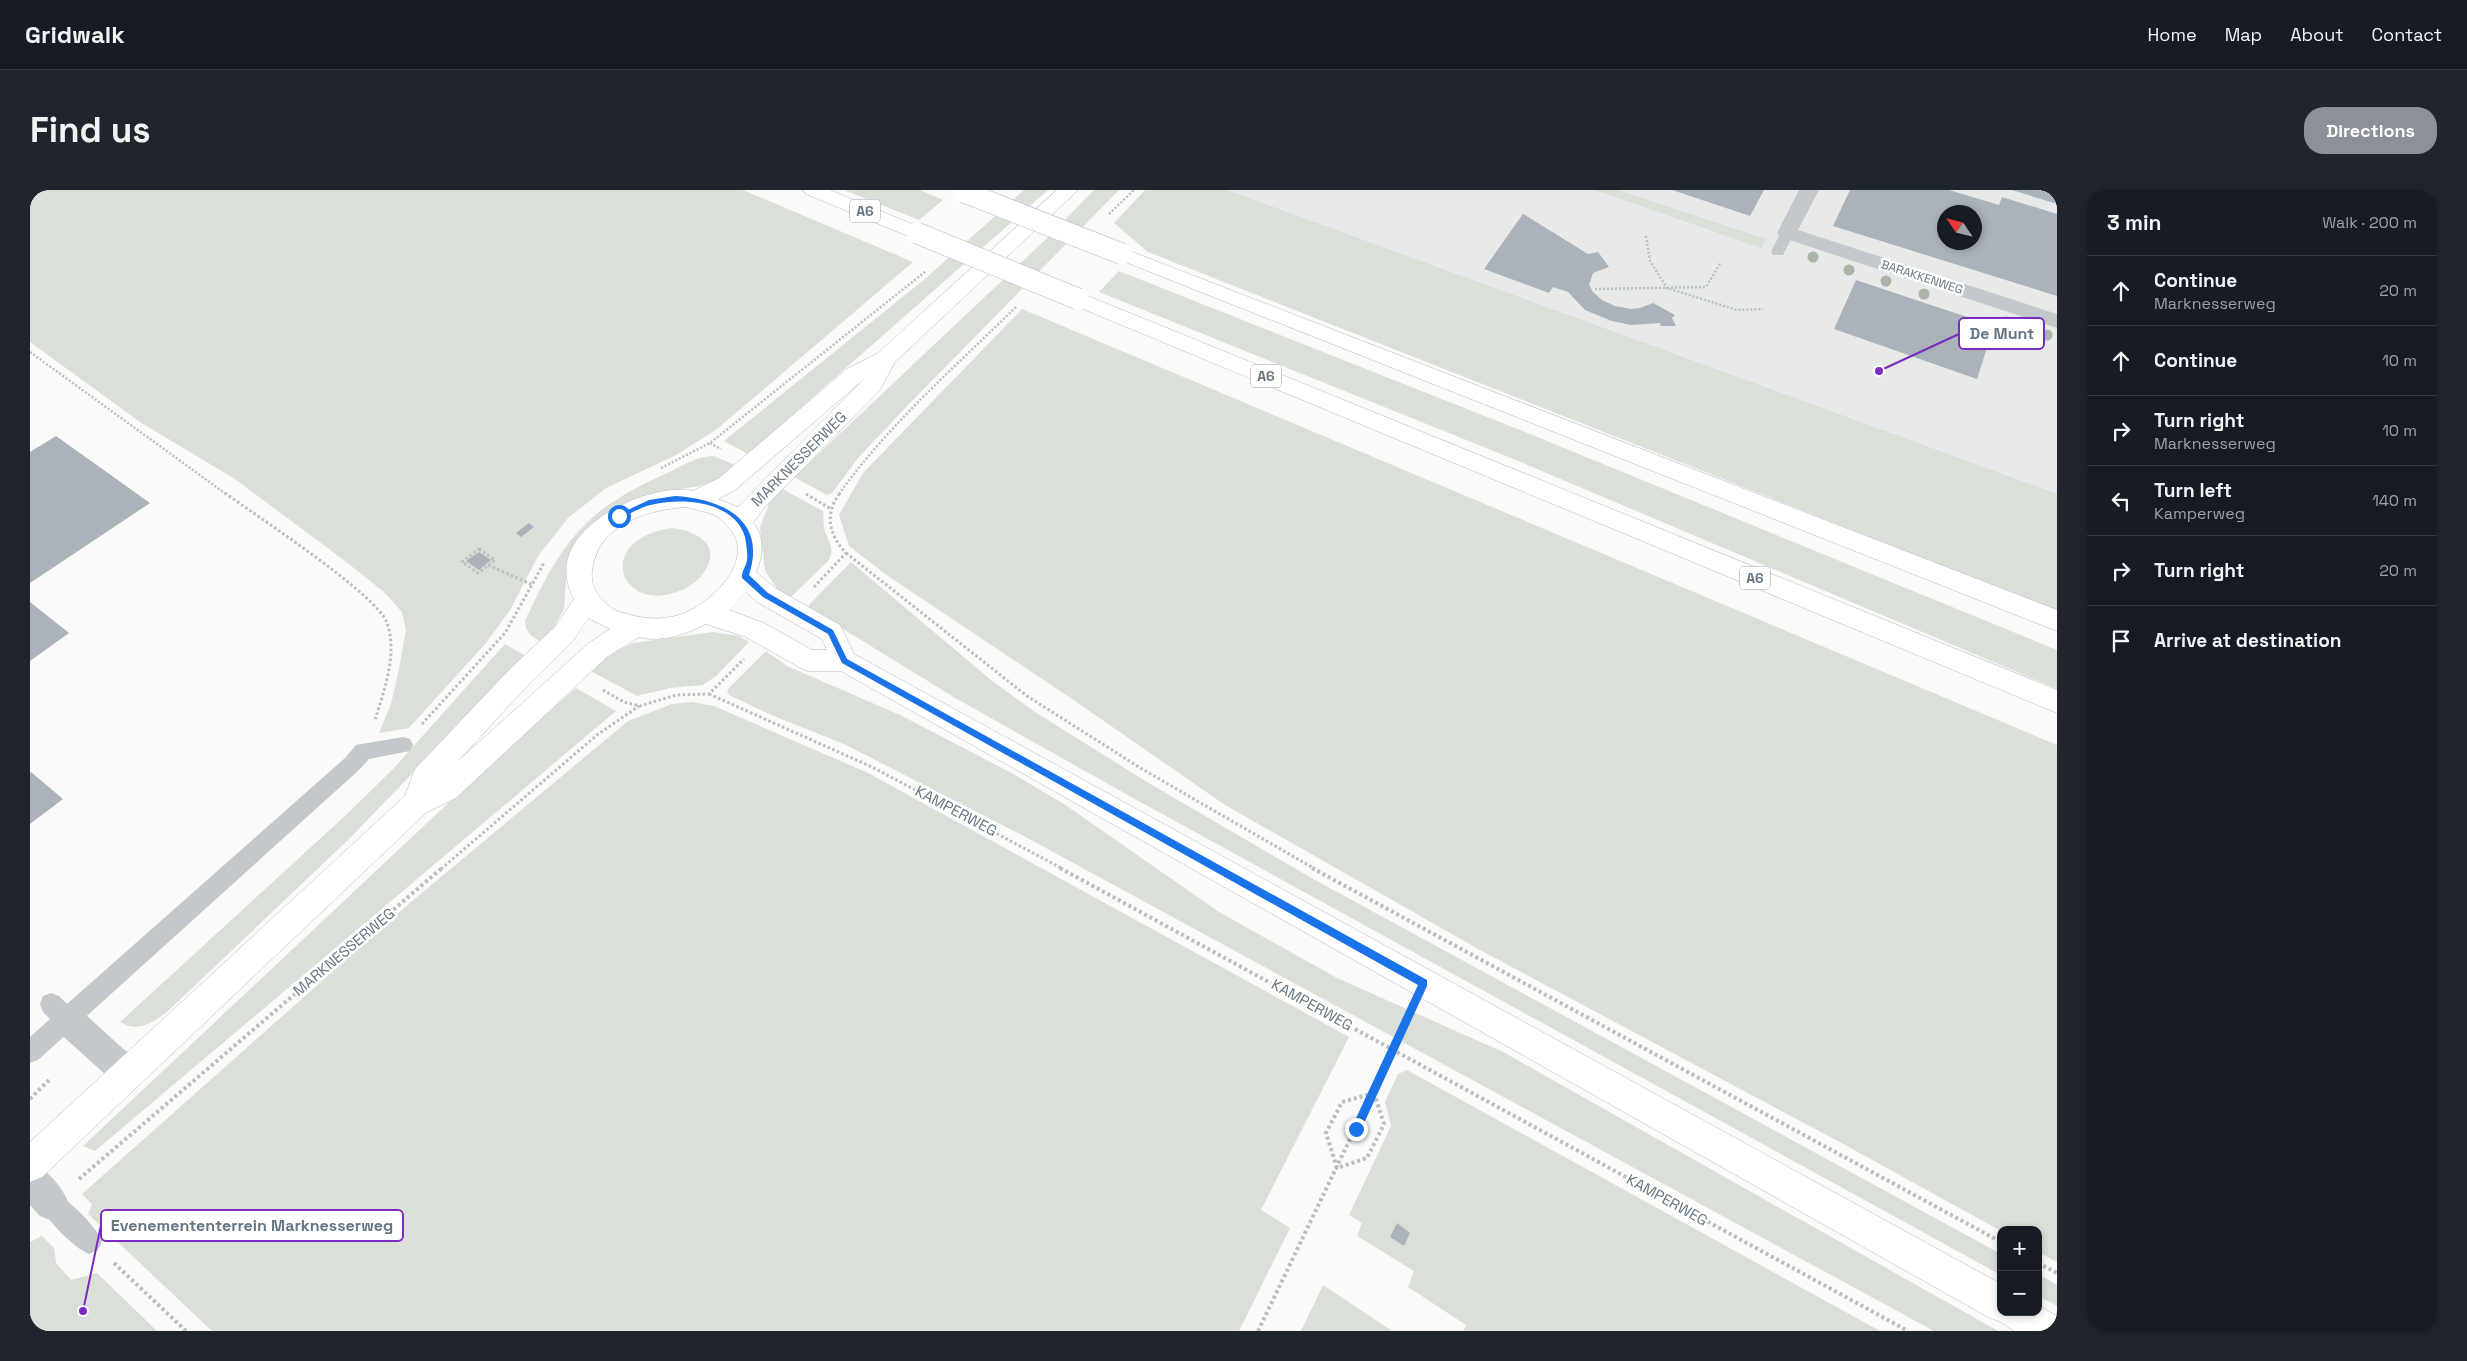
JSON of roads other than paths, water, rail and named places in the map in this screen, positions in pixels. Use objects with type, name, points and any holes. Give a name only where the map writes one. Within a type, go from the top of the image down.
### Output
[{"type":"main road","name":"A6","points":[[813,190],[2057,702]]},
{"type":"main road","name":"MARKNESSERWEG","points":[[586,599],[580,582],[580,564],[593,537],[609,522],[629,510],[651,502],[675,499],[697,500],[727,484],[855,374],[886,358],[1068,190]]},
{"type":"main road","points":[[961,191],[2057,621]]},
{"type":"main road","name":"MARKNESSERWEG","points":[[740,522],[756,502],[871,386],[886,358]]},
{"type":"main road","points":[[417,803],[425,777],[520,676],[564,634],[578,616],[586,599],[605,617],[634,627],[654,628],[675,625],[705,614],[729,598],[745,576],[750,560],[750,543],[740,522],[721,508],[697,500]]},
{"type":"main road","points":[[745,576],[766,595],[831,632],[844,661]]},
{"type":"main road","points":[[705,614],[726,619],[755,630],[808,660],[844,661],[1997,1302]]},
{"type":"main road","points":[[30,1166],[417,803],[446,789],[598,650],[634,627]]},
{"type":"main road","points":[[2022,1316],[2049,1331]]},
{"type":"street","points":[[1787,233],[1809,190]]},
{"type":"street","name":"BARAKKENWEG","points":[[1787,233],[2057,321]]},
{"type":"street","points":[[58,1011],[128,1074]]},
{"type":"street","points":[[30,1179],[52,1204]]},
{"type":"lane","points":[[1778,252],[1787,233]]},
{"type":"lane","points":[[30,1052],[58,1011],[352,764],[363,751],[403,745]]},
{"type":"lane","points":[[52,1204],[88,1241]]},
{"type":"place","name":"De Munt","points":[[1879,371]]},
{"type":"place","name":"Evenemententerrein Marknesserweg","points":[[83,1311]]}]
